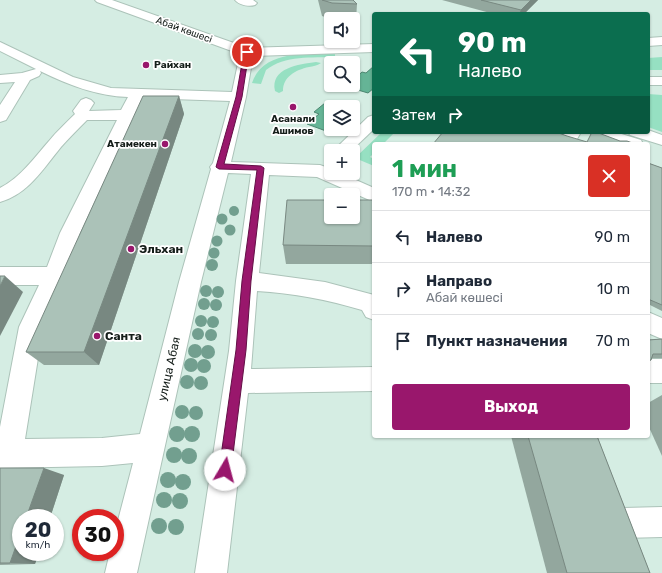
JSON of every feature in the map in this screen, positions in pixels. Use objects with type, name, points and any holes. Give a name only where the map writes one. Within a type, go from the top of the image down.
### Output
[{"type":"street","name":"Абай көшесі","points":[[101,0],[247,52]]},
{"type":"street","points":[[650,42],[662,41]]},
{"type":"street","points":[[0,46],[68,80],[110,92],[239,97]]},
{"type":"street","points":[[324,166],[261,168],[219,167],[239,97],[247,52],[372,48]]},
{"type":"street","points":[[0,79],[25,77],[42,68]]},
{"type":"street","points":[[0,117],[25,77]]},
{"type":"street","points":[[650,81],[662,81]]},
{"type":"street","points":[[83,115],[81,111],[94,88]]},
{"type":"street","points":[[138,94],[70,233],[54,276],[31,327],[5,454],[102,452],[151,447]]},
{"type":"street","points":[[83,115],[128,116]]},
{"type":"street","points":[[0,196],[13,190],[33,172],[56,143],[83,115]]},
{"type":"street","points":[[348,144],[372,122]]},
{"type":"street","points":[[604,134],[629,142]]},
{"type":"street","points":[[642,134],[662,140]]},
{"type":"street","points":[[650,149],[662,153]]},
{"type":"street","name":"улица Абая","points":[[121,573],[190,282],[219,167]]},
{"type":"street","points":[[211,573],[237,381],[247,281],[261,168]]},
{"type":"street","points":[[348,180],[372,195]]},
{"type":"street","points":[[0,276],[54,276]]},
{"type":"street","points":[[247,281],[274,282],[355,298],[370,303],[372,306]]},
{"type":"street","points":[[650,323],[662,329]]},
{"type":"street","points":[[650,371],[662,371]]},
{"type":"street","points":[[237,381],[372,379]]},
{"type":"street","points":[[634,551],[618,512],[662,522]]},
{"type":"shaded area","points":[[311,53],[335,53],[335,56],[299,58],[282,62],[273,65],[266,70],[261,84],[252,83],[258,72],[275,59]]},
{"type":"shaded area","points":[[662,57],[662,70],[650,70],[650,58]]},
{"type":"shaded area","points":[[316,62],[321,63],[295,72],[285,82],[283,91],[279,93],[275,91],[275,83],[281,72],[294,66]]},
{"type":"shaded area","points":[[372,68],[372,90],[368,93],[360,91],[360,74],[362,72],[366,73]]},
{"type":"shaded area","points":[[650,94],[662,95],[662,132],[650,128]]},
{"type":"shaded area","points":[[324,104],[324,130],[307,124],[319,114],[314,112]]},
{"type":"shaded area","points":[[380,134],[393,134],[385,142],[372,142],[372,155],[370,157],[372,158],[372,165],[360,160],[360,153]]},
{"type":"building","points":[[322,0],[353,0],[357,4],[332,3]]},
{"type":"building","points":[[481,0],[531,0],[521,10]]},
{"type":"building","points":[[143,96],[179,96],[84,352],[26,352]]},
{"type":"building","points":[[441,134],[562,134],[587,142],[435,142]]},
{"type":"building","points":[[591,134],[601,134],[620,141],[630,142],[587,142]]},
{"type":"building","points":[[650,164],[662,168],[662,305],[650,300]]},
{"type":"building","points":[[287,200],[324,200],[324,224],[360,224],[360,200],[372,200],[372,246],[283,245]]},
{"type":"building","points":[[0,276],[5,276],[0,286]]},
{"type":"building","points":[[662,339],[662,354],[653,354],[650,360],[650,340]]},
{"type":"building","points":[[529,438],[598,438],[650,573],[567,573]]},
{"type":"building","points":[[0,468],[44,468],[29,509],[12,509],[12,557],[10,563],[0,563]]},
{"type":"place","name":"Райхан","points":[[146,65]]},
{"type":"place","name":"Асанали Ашимов","points":[[293,107]]},
{"type":"place","name":"Атамекен","points":[[165,144]]},
{"type":"place","name":"Эльхан","points":[[131,249]]},
{"type":"place","name":"Санта","points":[[97,336]]},
{"type":"route","points":[[225,470],[241,350],[247,281],[261,168],[219,167],[239,97],[247,52]]}]
